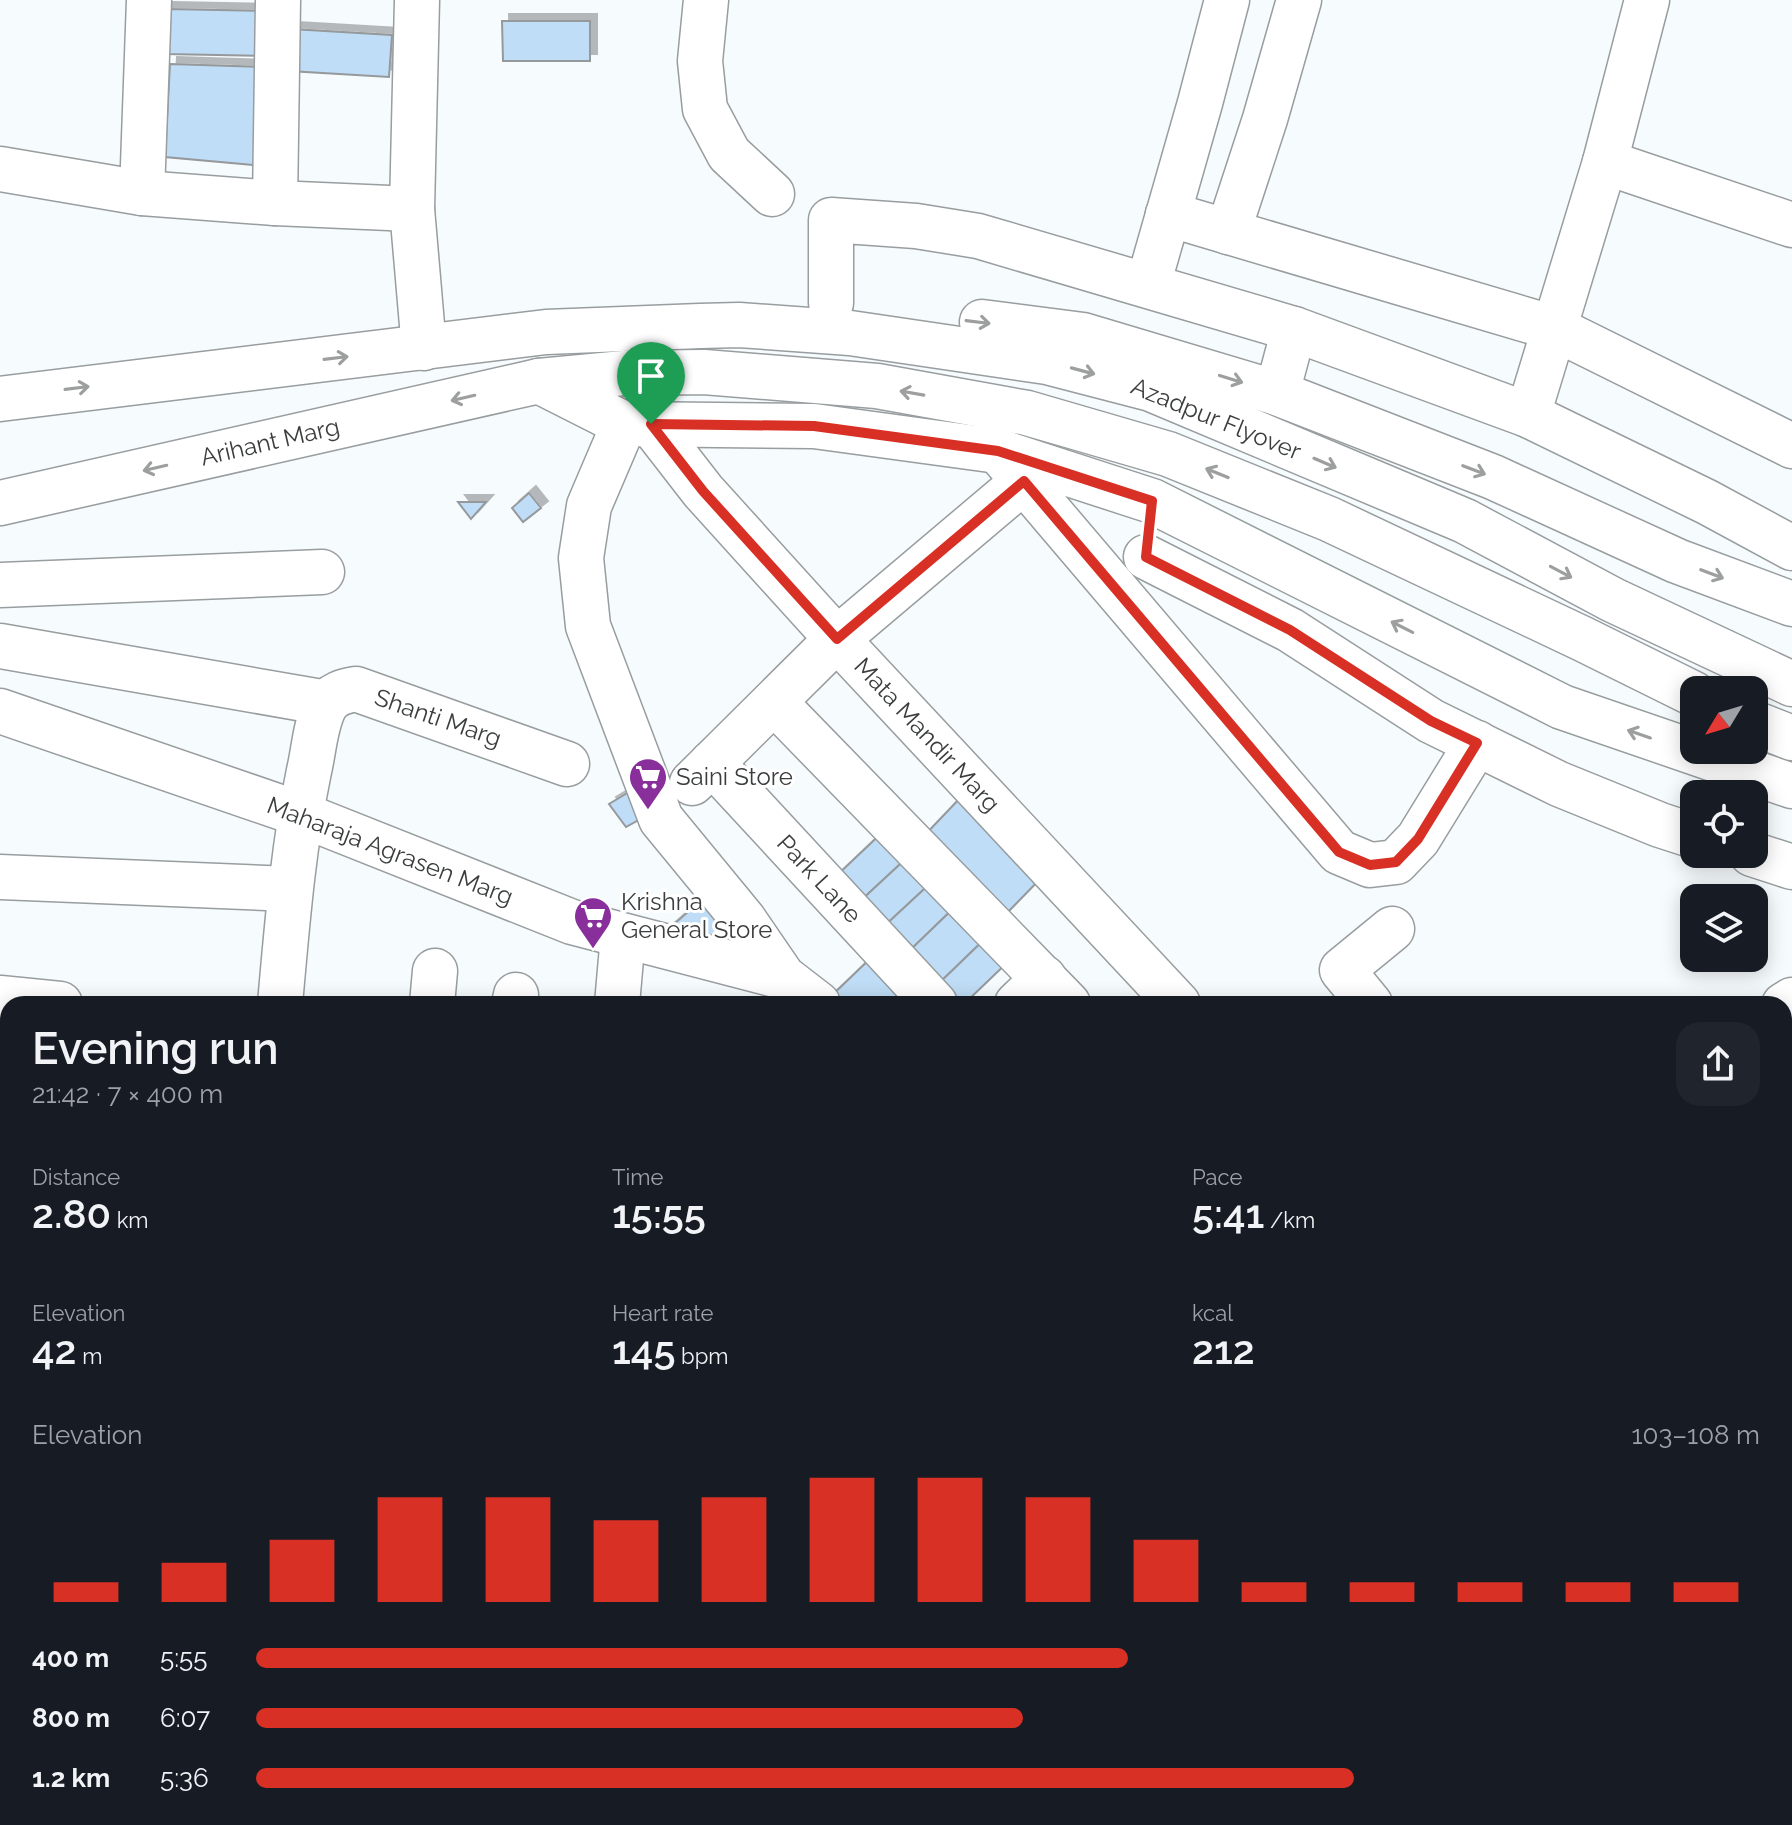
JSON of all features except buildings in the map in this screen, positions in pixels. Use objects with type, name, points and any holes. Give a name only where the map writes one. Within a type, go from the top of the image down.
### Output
[{"type":"street","points":[[142,193],[149,0]]},
{"type":"street","points":[[275,203],[278,0]]},
{"type":"street","points":[[417,0],[412,209],[424,348]]},
{"type":"street","points":[[706,0],[700,61],[705,109],[729,154],[772,194]]},
{"type":"street","points":[[1148,285],[1227,0]]},
{"type":"street","points":[[1228,232],[1299,0]]},
{"type":"street","points":[[1528,415],[1605,162],[1647,0]]},
{"type":"street","points":[[1200,103],[1265,119]]},
{"type":"street","points":[[1605,162],[1792,225]]},
{"type":"street","points":[[0,169],[142,193],[412,209]]},
{"type":"street","points":[[1168,214],[1554,328],[1790,438]]},
{"type":"street","points":[[831,303],[831,220],[916,226],[978,236],[1294,329],[1528,415],[1645,471],[1792,548]]},
{"type":"street","points":[[0,399],[546,332],[597,301],[831,303],[1083,335],[1277,393],[1493,477],[1677,561],[1792,604]]},
{"type":"street","name":"Azadpur Flyover","points":[[546,332],[739,325],[850,333],[1047,362],[1151,389],[1465,521],[1613,600],[1792,684]]},
{"type":"street","points":[[1277,393],[1294,329]]},
{"type":"street","name":"Azadpur Flyover","points":[[539,381],[624,373],[704,372],[877,386],[1027,413],[1168,454],[1329,519],[1680,687]]},
{"type":"street","points":[[539,381],[638,424],[814,426],[1011,466],[1152,501],[1562,707],[1792,786]]},
{"type":"street","name":"Arihant Marg","points":[[0,503],[539,381]]},
{"type":"street","points":[[638,424],[589,506],[581,558],[588,626],[661,819],[744,920],[796,994]]},
{"type":"street","name":"Mata Mandir Marg","points":[[638,424],[1171,996]]},
{"type":"street","points":[[1011,466],[1339,852],[1370,865],[1396,862],[1418,839],[1477,743]]},
{"type":"street","points":[[1011,466],[774,702],[1043,995]]},
{"type":"street","points":[[1114,586],[1146,557],[1152,501]]},
{"type":"street","points":[[1146,557],[1290,630],[1431,721],[1559,784],[1680,831]]},
{"type":"street","points":[[0,585],[322,572]]},
{"type":"street","points":[[0,646],[327,703],[319,722],[300,814],[281,996]]},
{"type":"street","name":"Shanti Marg","points":[[327,703],[340,691],[356,689],[567,764]]},
{"type":"street","name":"Park Lane","points":[[774,702],[702,773],[919,996]]},
{"type":"street","name":"Maharaja Agrasen Marg","points":[[0,711],[300,814],[572,922],[796,994]]},
{"type":"street","points":[[1768,729],[1792,738]]},
{"type":"street","points":[[1768,859],[1792,867]]},
{"type":"street","points":[[0,877],[290,889]]},
{"type":"street","points":[[1363,996],[1342,970],[1392,929]]},
{"type":"street","points":[[618,996],[623,936]]},
{"type":"place","name":"Saini Store","points":[[648,811]]},
{"type":"place","name":"Krishna General Store","points":[[593,950]]},
{"type":"route","points":[[651,424],[814,426],[998,451],[1152,501],[1146,557],[1290,630],[1431,721],[1477,743],[1418,839],[1396,862],[1370,865],[1339,852],[1024,481],[837,639],[703,491],[651,424]]}]
